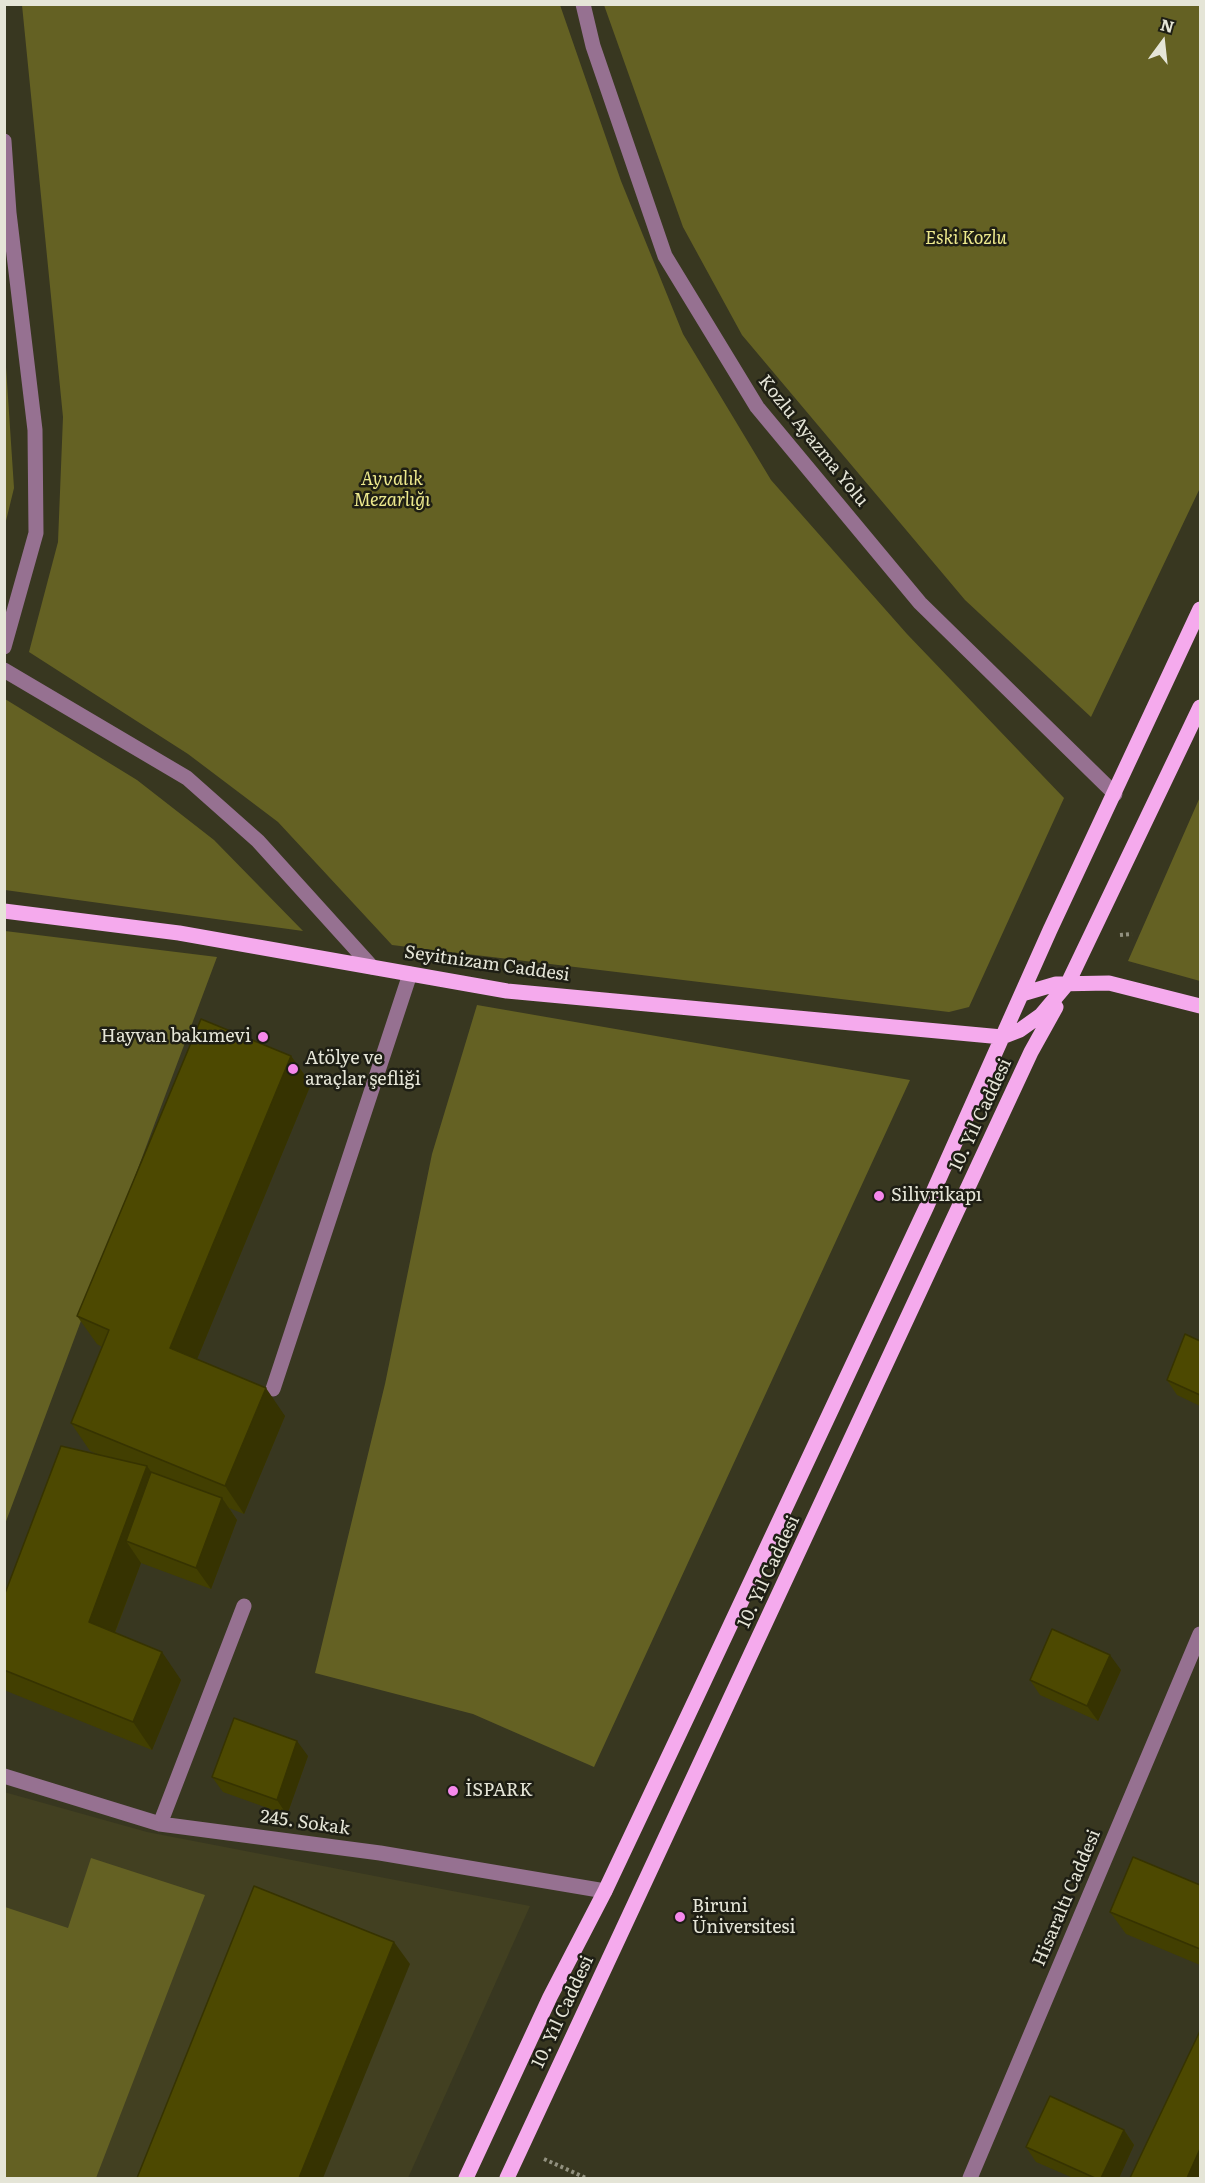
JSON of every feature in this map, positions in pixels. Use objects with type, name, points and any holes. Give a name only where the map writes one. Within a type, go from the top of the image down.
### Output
[{"type":"main road","name":"10. Yıl Caddesi","points":[[466,2178],[550,1997],[605,1891],[921,1218],[1200,609]]},
{"type":"main road","points":[[1002,1037],[1020,1030],[1041,1015],[1068,983],[1200,707]]},
{"type":"main road","name":"Seyitnizam Caddesi","points":[[4,911],[179,933],[507,991],[1002,1037]]},
{"type":"main road","name":"10. Yıl Caddesi","points":[[507,2178],[1031,1052],[1068,983]]},
{"type":"main road","points":[[1022,994],[1056,984],[1109,983],[1200,1006]]},
{"type":"street","name":"Kozlu Ayazma Yolu","points":[[583,4],[593,46],[665,256],[757,407],[920,603],[1115,794]]},
{"type":"street","points":[[4,141],[9,213],[35,430],[36,533],[4,647]]},
{"type":"street","points":[[4,670],[186,778],[258,841],[372,967]]},
{"type":"street","points":[[273,1389],[410,974]]},
{"type":"street","points":[[160,1824],[244,1606]]},
{"type":"street","name":"Hisaraltı Caddesi","points":[[970,2178],[1197,1650],[1200,1634]]},
{"type":"street","name":"245. Sokak","points":[[4,1776],[160,1824],[380,1853],[605,1891]]},
{"type":"path","points":[[522,2148],[586,2178]]},
{"type":"shaded area","points":[[4,1792],[147,1832],[530,1906],[408,2178],[5,2178]]},
{"type":"green space","name":"Ayvalık Mezarlığı","points":[[22,5],[560,5],[621,181],[683,334],[771,480],[907,634],[1064,798],[969,1007],[949,1012],[392,945],[278,822],[188,754],[29,652],[58,542],[63,417]]},
{"type":"green space","name":"Eski Kozlu","points":[[604,5],[1200,5],[1200,488],[1091,717],[965,600],[742,335],[683,227]]},
{"type":"green space","points":[[5,352],[14,488],[4,525]]},
{"type":"green space","points":[[5,699],[137,780],[214,840],[303,931],[5,890]]},
{"type":"green space","points":[[1200,797],[1200,981],[1128,961]]},
{"type":"green space","points":[[5,931],[217,957],[5,1524]]},
{"type":"green space","points":[[477,1005],[910,1080],[594,1767],[473,1714],[315,1673],[385,1384],[432,1154]]},
{"type":"green space","points":[[91,1858],[205,1895],[96,2178],[5,2178],[5,1907],[68,1928]]},
{"type":"building","points":[[201,1019],[291,1056],[170,1348],[266,1388],[225,1486],[71,1423],[109,1330],[77,1316]]},
{"type":"building","points":[[1185,1334],[1200,1341],[1200,1395],[1167,1380]]},
{"type":"building","points":[[61,1446],[147,1466],[89,1622],[162,1652],[133,1722],[4,1670],[4,1596]]},
{"type":"building","points":[[151,1472],[222,1498],[196,1568],[126,1541]]},
{"type":"building","points":[[1052,1629],[1110,1655],[1087,1706],[1030,1680]]},
{"type":"building","points":[[234,1718],[297,1741],[277,1800],[212,1777]]},
{"type":"building","points":[[1133,1857],[1200,1885],[1200,1949],[1110,1912]]},
{"type":"building","points":[[254,1886],[394,1942],[299,2178],[137,2178]]},
{"type":"building","points":[[1200,2031],[1200,2149],[1187,2178],[1130,2178]]},
{"type":"building","points":[[1050,2096],[1124,2130],[1101,2178],[1095,2178],[1026,2147]]},
{"type":"place","name":"Hayvan bakımevi","points":[[263,1037]]},
{"type":"place","name":"Atölye ve araçlar şefliği","points":[[293,1069]]},
{"type":"place","name":"Silivrikapı","points":[[879,1196]]},
{"type":"place","name":"İSPARK","points":[[453,1791]]},
{"type":"place","name":"Biruni Üniversitesi","points":[[680,1917]]}]
